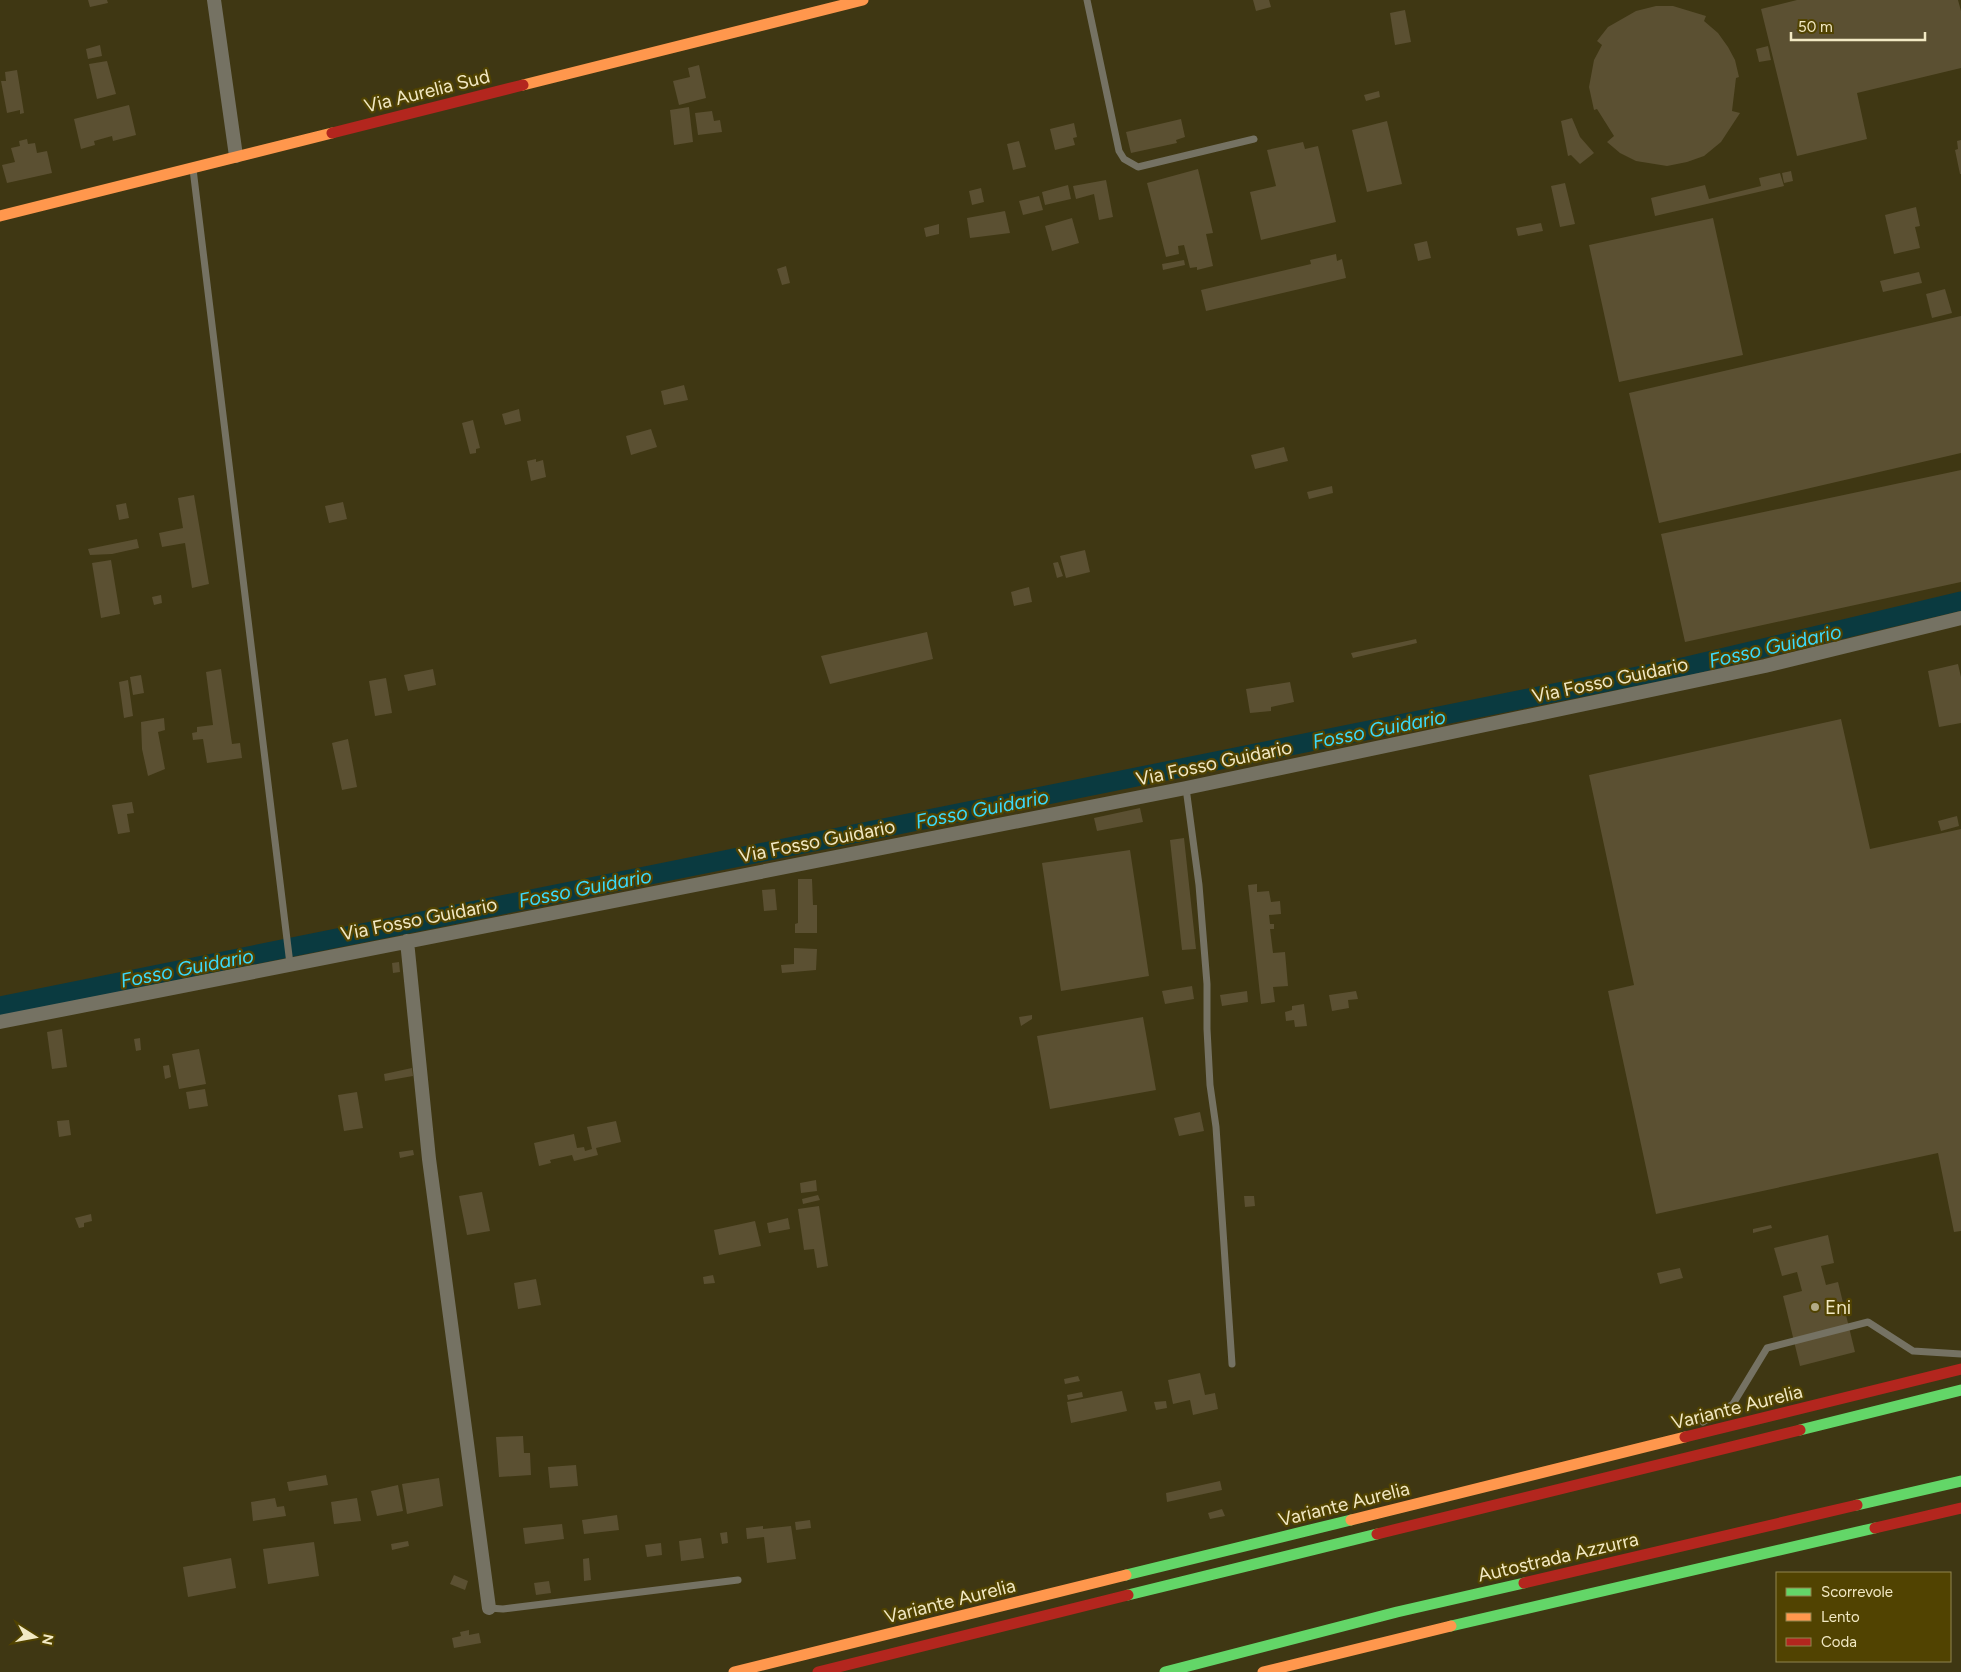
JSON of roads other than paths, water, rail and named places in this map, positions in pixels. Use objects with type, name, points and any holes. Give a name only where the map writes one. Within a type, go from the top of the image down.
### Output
[{"type":"main road","name":"Via Aurelia Sud","points":[[0,216],[863,0]]},
{"type":"main road","name":"Variante Aurelia","points":[[734,1672],[1961,1369]]},
{"type":"main road","name":"Variante Aurelia","points":[[818,1672],[1961,1390]]},
{"type":"main road","name":"Autostrada Azzurra","points":[[1165,1672],[1278,1641],[1961,1481]]},
{"type":"main road","points":[[1263,1672],[1402,1637],[1961,1508]]},
{"type":"street","points":[[214,0],[236,156]]},
{"type":"street","name":"Via Fosso Guidario","points":[[0,1022],[289,961],[407,940],[1186,788],[1756,668],[1961,618]]},
{"type":"street","points":[[407,940],[429,1159],[489,1608]]},
{"type":"lane","points":[[1087,0],[1119,151],[1124,159],[1138,167],[1254,139]]},
{"type":"lane","points":[[193,168],[289,961]]},
{"type":"lane","points":[[1186,788],[1199,885],[1206,974],[1210,1085],[1216,1126],[1232,1364]]},
{"type":"lane","points":[[1672,1440],[1732,1404],[1767,1348],[1868,1322],[1912,1351],[1961,1354]]},
{"type":"lane","points":[[489,1608],[503,1609],[738,1580]]},
{"type":"waterway","name":"Fosso Guidario","points":[[0,1006],[1687,666],[1961,601]]},
{"type":"place","name":"Eni","points":[[1815,1307]]}]
